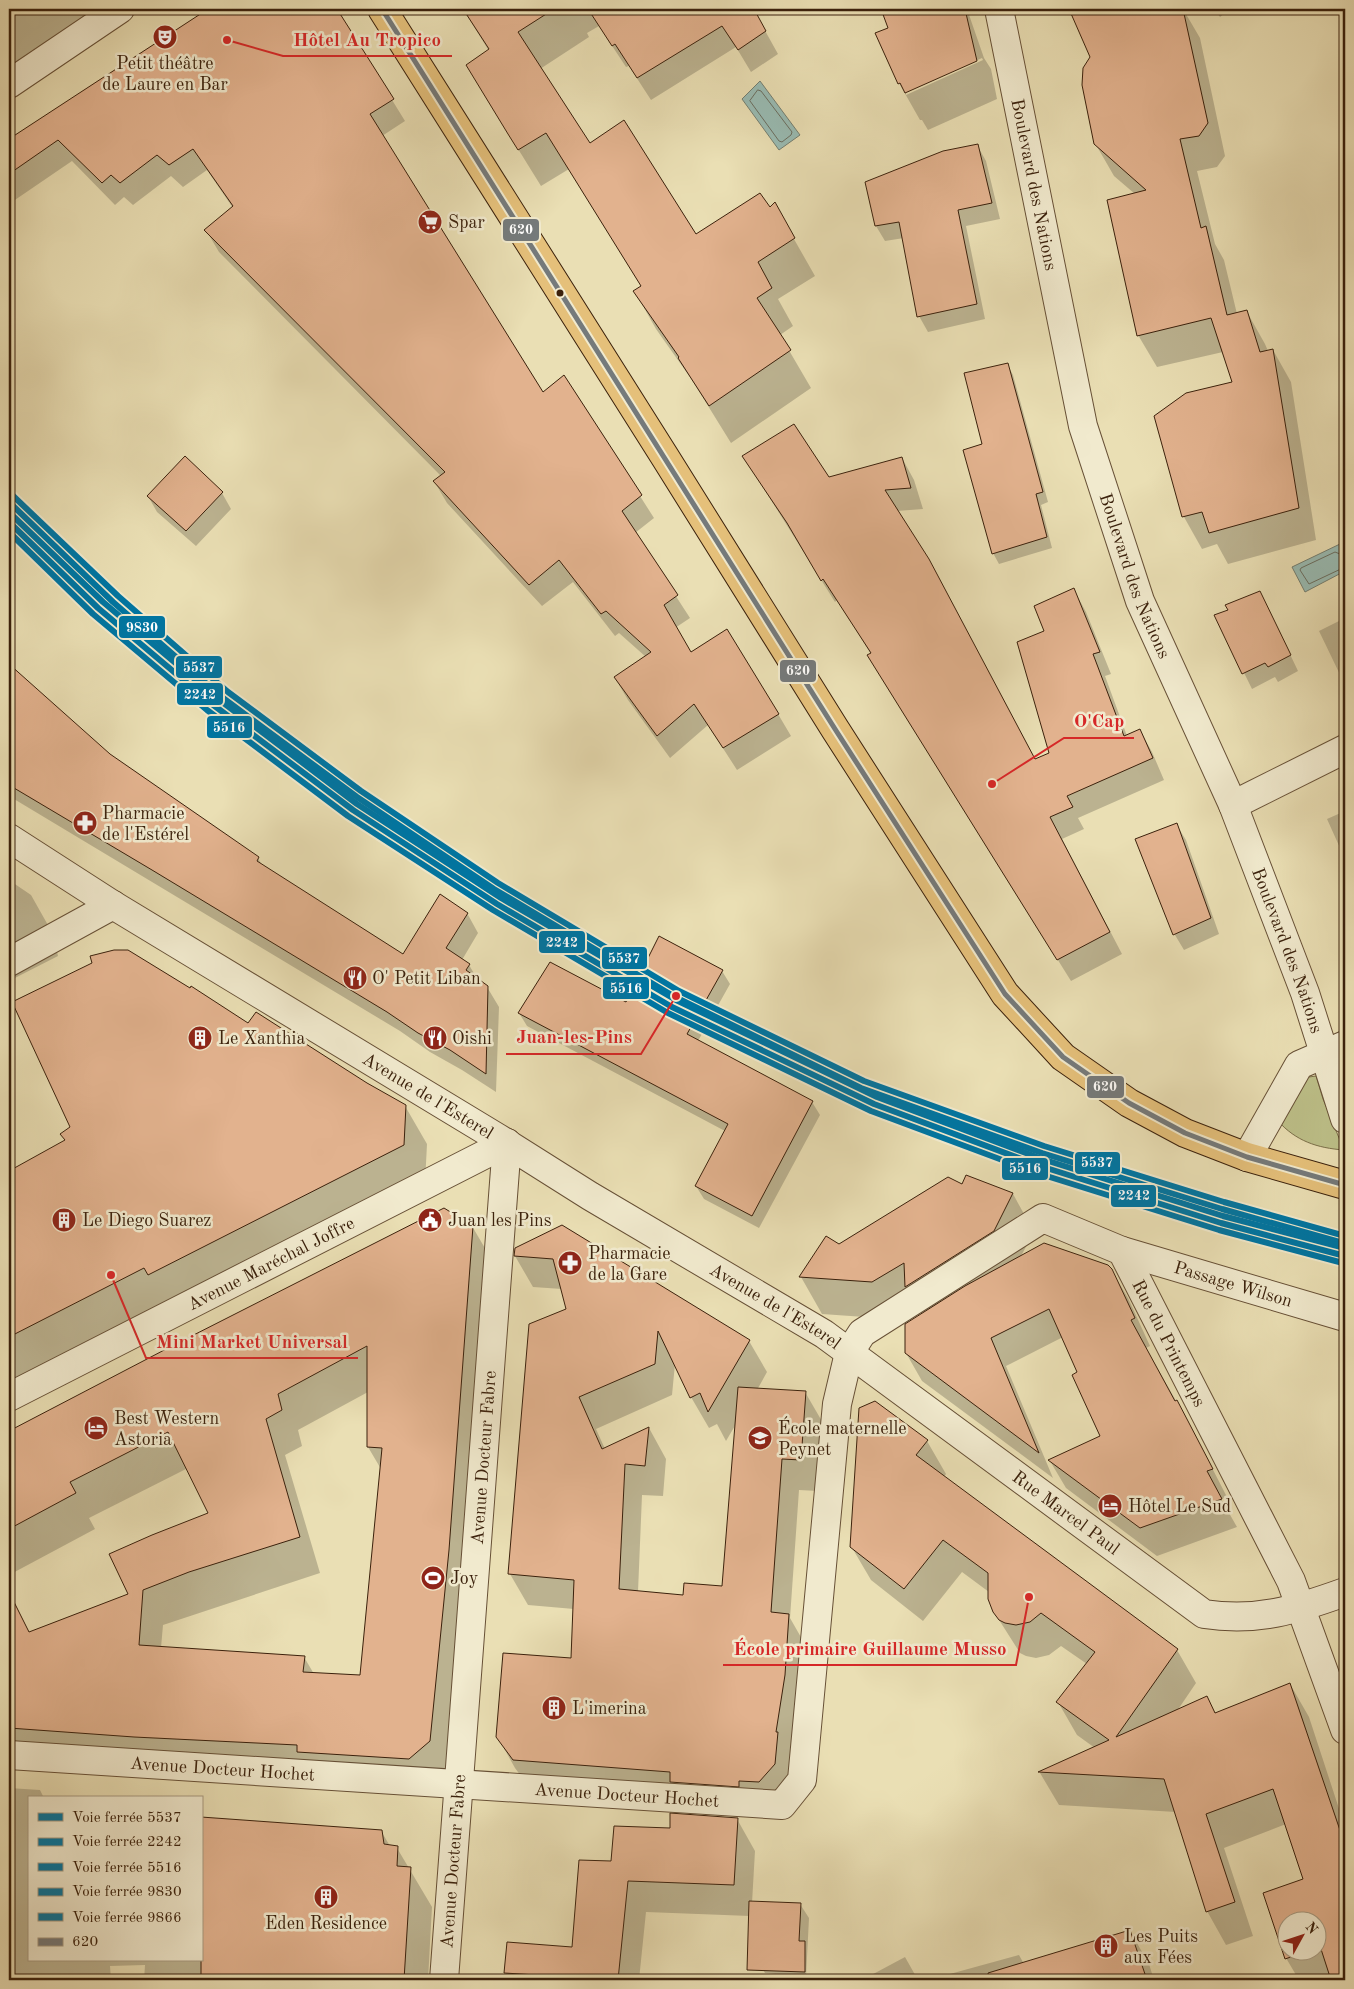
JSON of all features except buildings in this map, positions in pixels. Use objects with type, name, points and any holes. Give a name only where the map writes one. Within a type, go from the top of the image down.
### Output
[{"type":"main road","points":[[382,9],[666,456],[835,729],[1005,994],[1064,1057],[1129,1103],[1185,1133],[1247,1157],[1345,1185]]},
{"type":"street","points":[[9,84],[120,9]]},
{"type":"street","name":"Boulevard des Nations","points":[[999,9],[1083,426],[1140,601],[1233,805],[1305,993],[1335,1050],[1345,1119]]},
{"type":"street","points":[[1233,805],[1345,749]]},
{"type":"street","name":"Avenue de l'Esterel","points":[[9,838],[113,905],[507,1143],[590,1196],[824,1334],[849,1353]]},
{"type":"street","points":[[9,962],[113,905]]},
{"type":"street","points":[[1247,1157],[1299,1065],[1335,1050]]},
{"type":"street","name":"Avenue Maréchal Joffre","points":[[9,1397],[507,1143]]},
{"type":"street","name":"Avenue Docteur Fabre","points":[[444,1980],[507,1143]]},
{"type":"street","points":[[849,1353],[862,1334],[1043,1218],[1122,1251]]},
{"type":"street","name":"Passage Wilson","points":[[1122,1251],[1345,1318]]},
{"type":"street","name":"Rue du Printemps","points":[[1122,1251],[1292,1581],[1345,1730]]},
{"type":"street","name":"Rue Marcel Paul","points":[[849,1353],[1204,1614],[1230,1618],[1272,1614],[1302,1608],[1345,1592]]},
{"type":"street","name":"Avenue Docteur Hochet","points":[[9,1755],[782,1805],[802,1780],[837,1404],[849,1353]]},
{"type":"green space","points":[[1316,1076],[1323,1099],[1344,1150],[1308,1142],[1292,1134],[1278,1121],[1302,1078]]},
{"type":"water","points":[[760,81],[800,135],[779,150],[742,99]]},
{"type":"water","points":[[1340,544],[1345,556],[1345,571],[1305,592],[1292,567]]},
{"type":"rail line","name":"5537","points":[[9,492],[118,596],[228,692],[361,791],[498,883],[679,991],[864,1081],[1044,1146],[1224,1202],[1345,1236]]},
{"type":"rail line","name":"9830","points":[[9,502],[113,602],[223,698],[357,797],[494,889],[675,997],[861,1088],[1042,1153],[1222,1209],[1343,1243]]},
{"type":"rail line","name":"9866","points":[[14,517],[103,602],[217,698],[357,804],[501,898],[676,1000],[877,1097],[1042,1159],[1223,1216],[1345,1248]]},
{"type":"rail line","name":"2242","points":[[9,522],[98,608],[212,704],[353,810],[497,904],[672,1007],[874,1104],[1040,1166],[1221,1223],[1345,1256]]},
{"type":"rail line","name":"5516","points":[[9,532],[93,614],[207,710],[348,816],[493,910],[668,1013],[871,1111],[1037,1173],[1219,1230],[1343,1263]]},
{"type":"transit line","name":"620","points":[[382,9],[835,729],[1005,994],[1063,1057],[1129,1103],[1185,1133],[1247,1157],[1345,1185]]},
{"type":"place","name":"Petit théâtre de Laure en Bar","points":[[165,37]]},
{"type":"place","name":"Hôtel Au Tropico","points":[[227,40]]},
{"type":"place","name":"Spar","points":[[430,222]]},
{"type":"place","name":"O'Cap","points":[[992,784]]},
{"type":"place","name":"Pharmacie de l'Estérel","points":[[85,823]]},
{"type":"place","name":"O' Petit Liban","points":[[355,978]]},
{"type":"place","name":"Juan-les-Pins","points":[[676,996]]},
{"type":"place","name":"Le Xanthia","points":[[200,1038]]},
{"type":"place","name":"Oishi","points":[[435,1038]]},
{"type":"place","name":"Le Diego Suarez","points":[[64,1220]]},
{"type":"place","name":"Juan les Pins","points":[[430,1220]]},
{"type":"place","name":"Pharmacie de la Gare","points":[[570,1263]]},
{"type":"place","name":"Mini Market Universal","points":[[111,1275]]},
{"type":"place","name":"Best Western Astoria","points":[[96,1428]]},
{"type":"place","name":"École maternelle Peynet","points":[[760,1438]]},
{"type":"place","name":"Hôtel Le Sud","points":[[1110,1506]]},
{"type":"place","name":"Joy","points":[[433,1578]]},
{"type":"place","name":"École primaire Guillaume Musso","points":[[1029,1597]]},
{"type":"place","name":"L'imerina","points":[[554,1708]]},
{"type":"place","name":"Eden Residence","points":[[326,1897]]},
{"type":"place","name":"Les Puits aux Fées","points":[[1106,1946]]}]
